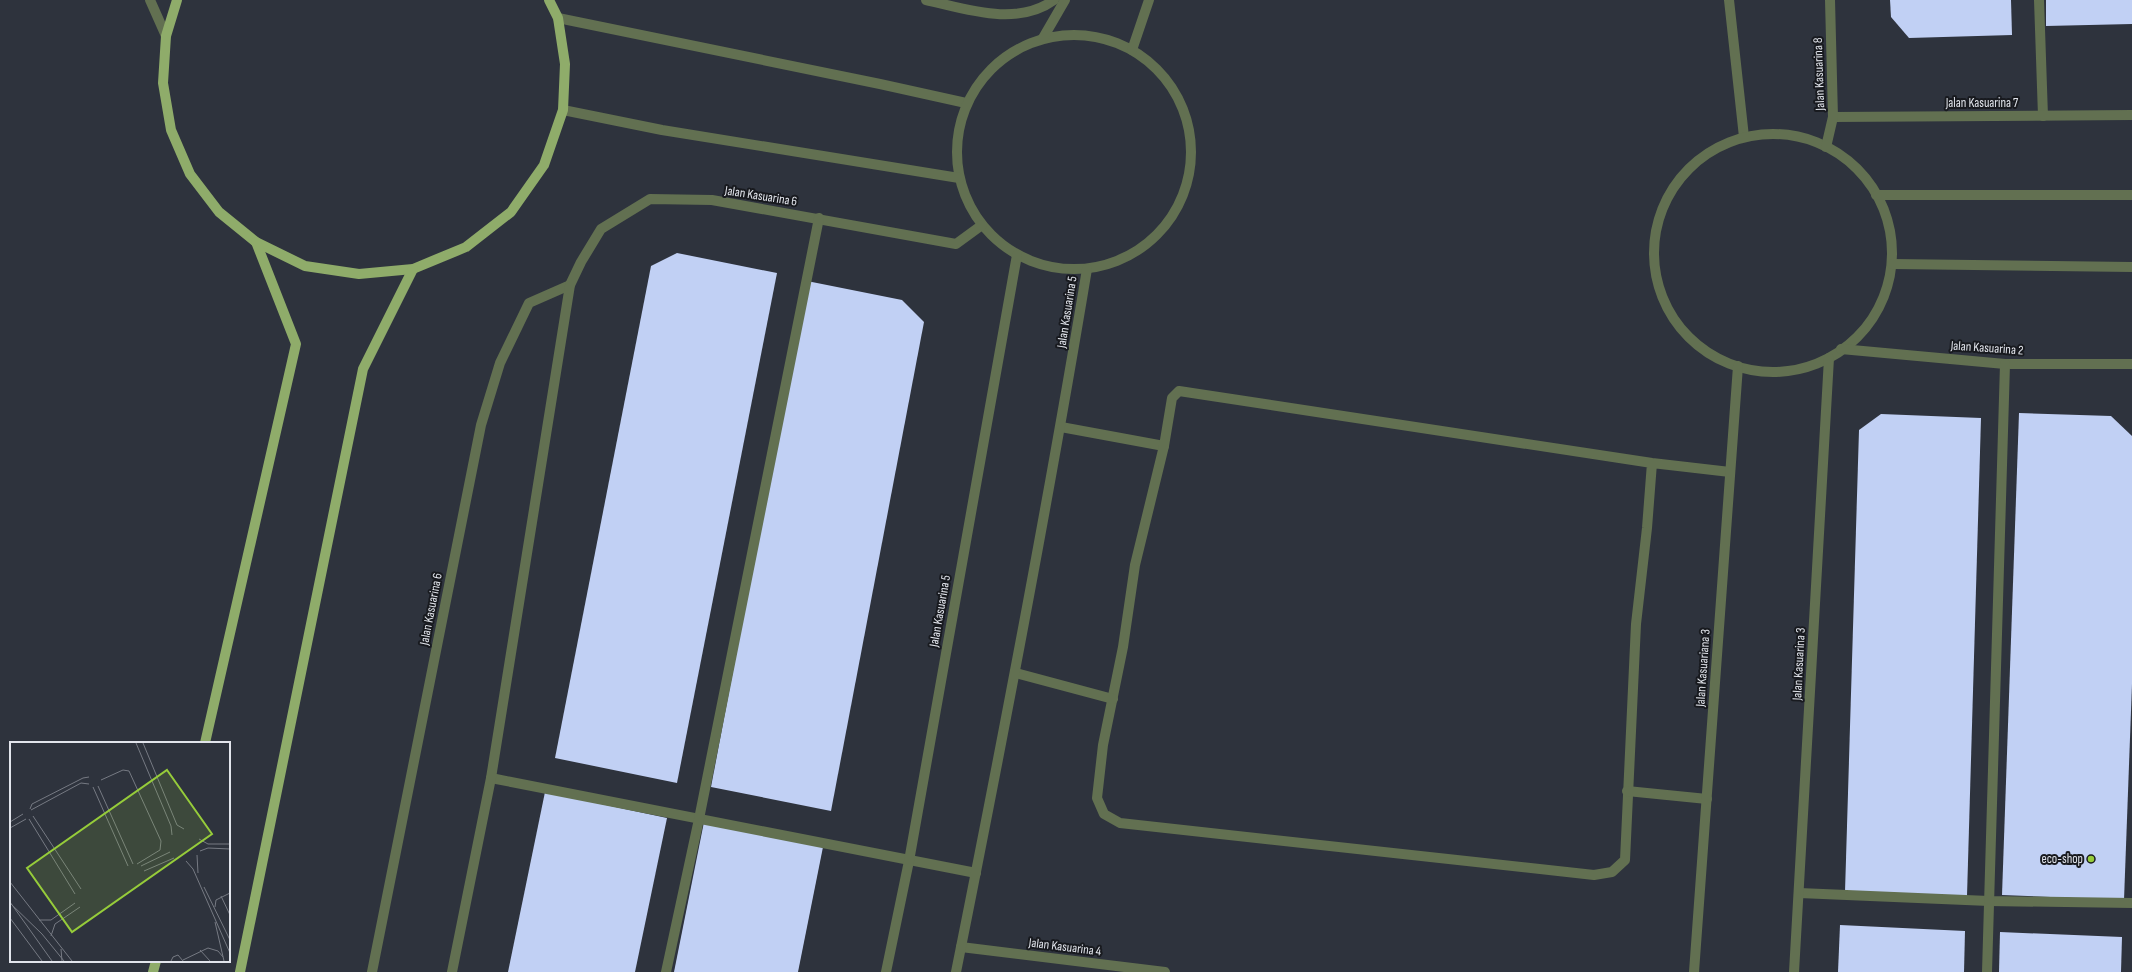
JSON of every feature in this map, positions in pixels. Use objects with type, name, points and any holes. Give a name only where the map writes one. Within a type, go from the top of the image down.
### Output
[{"type":"main road","points":[[177,0],[166,36],[163,83],[171,130],[190,174],[219,212],[256,242],[305,266],[359,274],[413,269],[466,247],[511,212],[544,165],[563,110],[565,64],[558,18],[549,0]]},
{"type":"main road","points":[[205,742],[296,344],[256,242]]},
{"type":"main road","points":[[240,972],[363,369],[413,269]]},
{"type":"main road","points":[[153,972],[156,962]]},
{"type":"street","points":[[150,0],[166,36]]},
{"type":"street","points":[[926,0],[1004,15],[1042,8],[1054,0]]},
{"type":"street","points":[[1043,38],[1065,0]]},
{"type":"street","points":[[1132,50],[1149,0]]},
{"type":"street","points":[[1729,0],[1744,137]]},
{"type":"street","name":"Jalan Kasuarina 8","points":[[1826,147],[1833,117],[1830,0]]},
{"type":"street","points":[[2039,0],[2043,116]]},
{"type":"street","points":[[558,18],[966,103]]},
{"type":"street","points":[[1073,34],[1103,38],[1132,50],[1153,66],[1171,86],[1184,110],[1191,136],[1191,163],[1186,189],[1175,214],[1159,235],[1137,252],[1114,263],[1087,269],[1051,267],[1017,255],[998,242],[982,225],[968,203],[959,178],[957,140],[966,103],[997,62],[1043,38],[1073,34]]},
{"type":"street","points":[[563,110],[662,130],[959,178]]},
{"type":"street","name":"Jalan Kasuarina 7","points":[[1833,117],[2132,115]]},
{"type":"street","points":[[1772,134],[1800,137],[1826,147],[1846,159],[1863,175],[1876,194],[1889,228],[1892,264],[1885,293],[1873,319],[1854,341],[1830,358],[1808,367],[1785,371],[1761,371],[1738,366],[1716,357],[1696,343],[1675,320],[1667,306],[1658,284],[1654,261],[1654,237],[1665,203],[1683,173],[1708,153],[1721,145],[1744,137],[1772,134]]},
{"type":"street","points":[[1876,194],[2132,195]]},
{"type":"street","name":"Jalan Kasuarina 6","points":[[452,972],[491,778],[570,285],[581,262],[601,229],[650,199],[712,200],[956,244],[982,225]]},
{"type":"street","points":[[666,972],[699,819],[818,218]]},
{"type":"street","name":"Jalan Kasuarina 5","points":[[886,972],[909,860],[1017,255]]},
{"type":"street","points":[[1892,264],[2132,267]]},
{"type":"street","name":"Jalan Kasuarina 5","points":[[956,972],[1016,673],[1061,427],[1087,269]]},
{"type":"street","name":"Jalan Kasuarina 6","points":[[372,972],[481,425],[500,363],[528,304],[570,285]]},
{"type":"street","name":"Jalan Kasuarina 2","points":[[1841,349],[2005,364],[2132,364]]},
{"type":"street","name":"Jalan Kasuarina 3","points":[[1794,972],[1830,358]]},
{"type":"street","points":[[1987,972],[2005,364]]},
{"type":"street","name":"Jalan Kasuariana 3","points":[[1694,972],[1738,366]]},
{"type":"street","points":[[1652,463],[1647,528],[1636,624],[1627,791],[1625,860],[1612,872],[1594,875],[1120,824],[1104,814],[1096,798],[1103,745],[1113,699],[1135,565],[1164,446],[1172,398],[1179,392],[1188,392],[1652,463],[1730,472]]},
{"type":"street","points":[[1061,427],[1164,446]]},
{"type":"street","points":[[1016,673],[1113,699]]},
{"type":"street","points":[[491,778],[976,873]]},
{"type":"street","points":[[1627,791],[1707,798]]},
{"type":"street","points":[[1799,893],[1989,901],[2132,903]]},
{"type":"street","name":"Jalan Kasuarina 4","points":[[961,947],[1165,972]]},
{"type":"building","points":[[1890,0],[2011,0],[2012,35],[1909,38],[1891,17]]},
{"type":"building","points":[[2046,0],[2132,0],[2132,24],[2046,26]]},
{"type":"building","points":[[677,253],[777,273],[677,783],[555,758],[651,266]]},
{"type":"building","points":[[807,281],[902,300],[924,322],[831,811],[711,787]]},
{"type":"building","points":[[2019,413],[2111,416],[2132,436],[2132,684],[2124,900],[2002,895]]},
{"type":"building","points":[[1881,414],[1981,418],[1967,896],[1845,892],[1859,430]]},
{"type":"building","points":[[545,792],[667,818],[635,972],[508,972]]},
{"type":"building","points":[[704,822],[823,847],[798,972],[674,972]]},
{"type":"building","points":[[1840,925],[1965,931],[1964,972],[1838,972]]},
{"type":"building","points":[[2000,932],[2122,937],[2121,972],[1999,972]]},
{"type":"place","name":"eco-shop","points":[[2091,859]]}]
